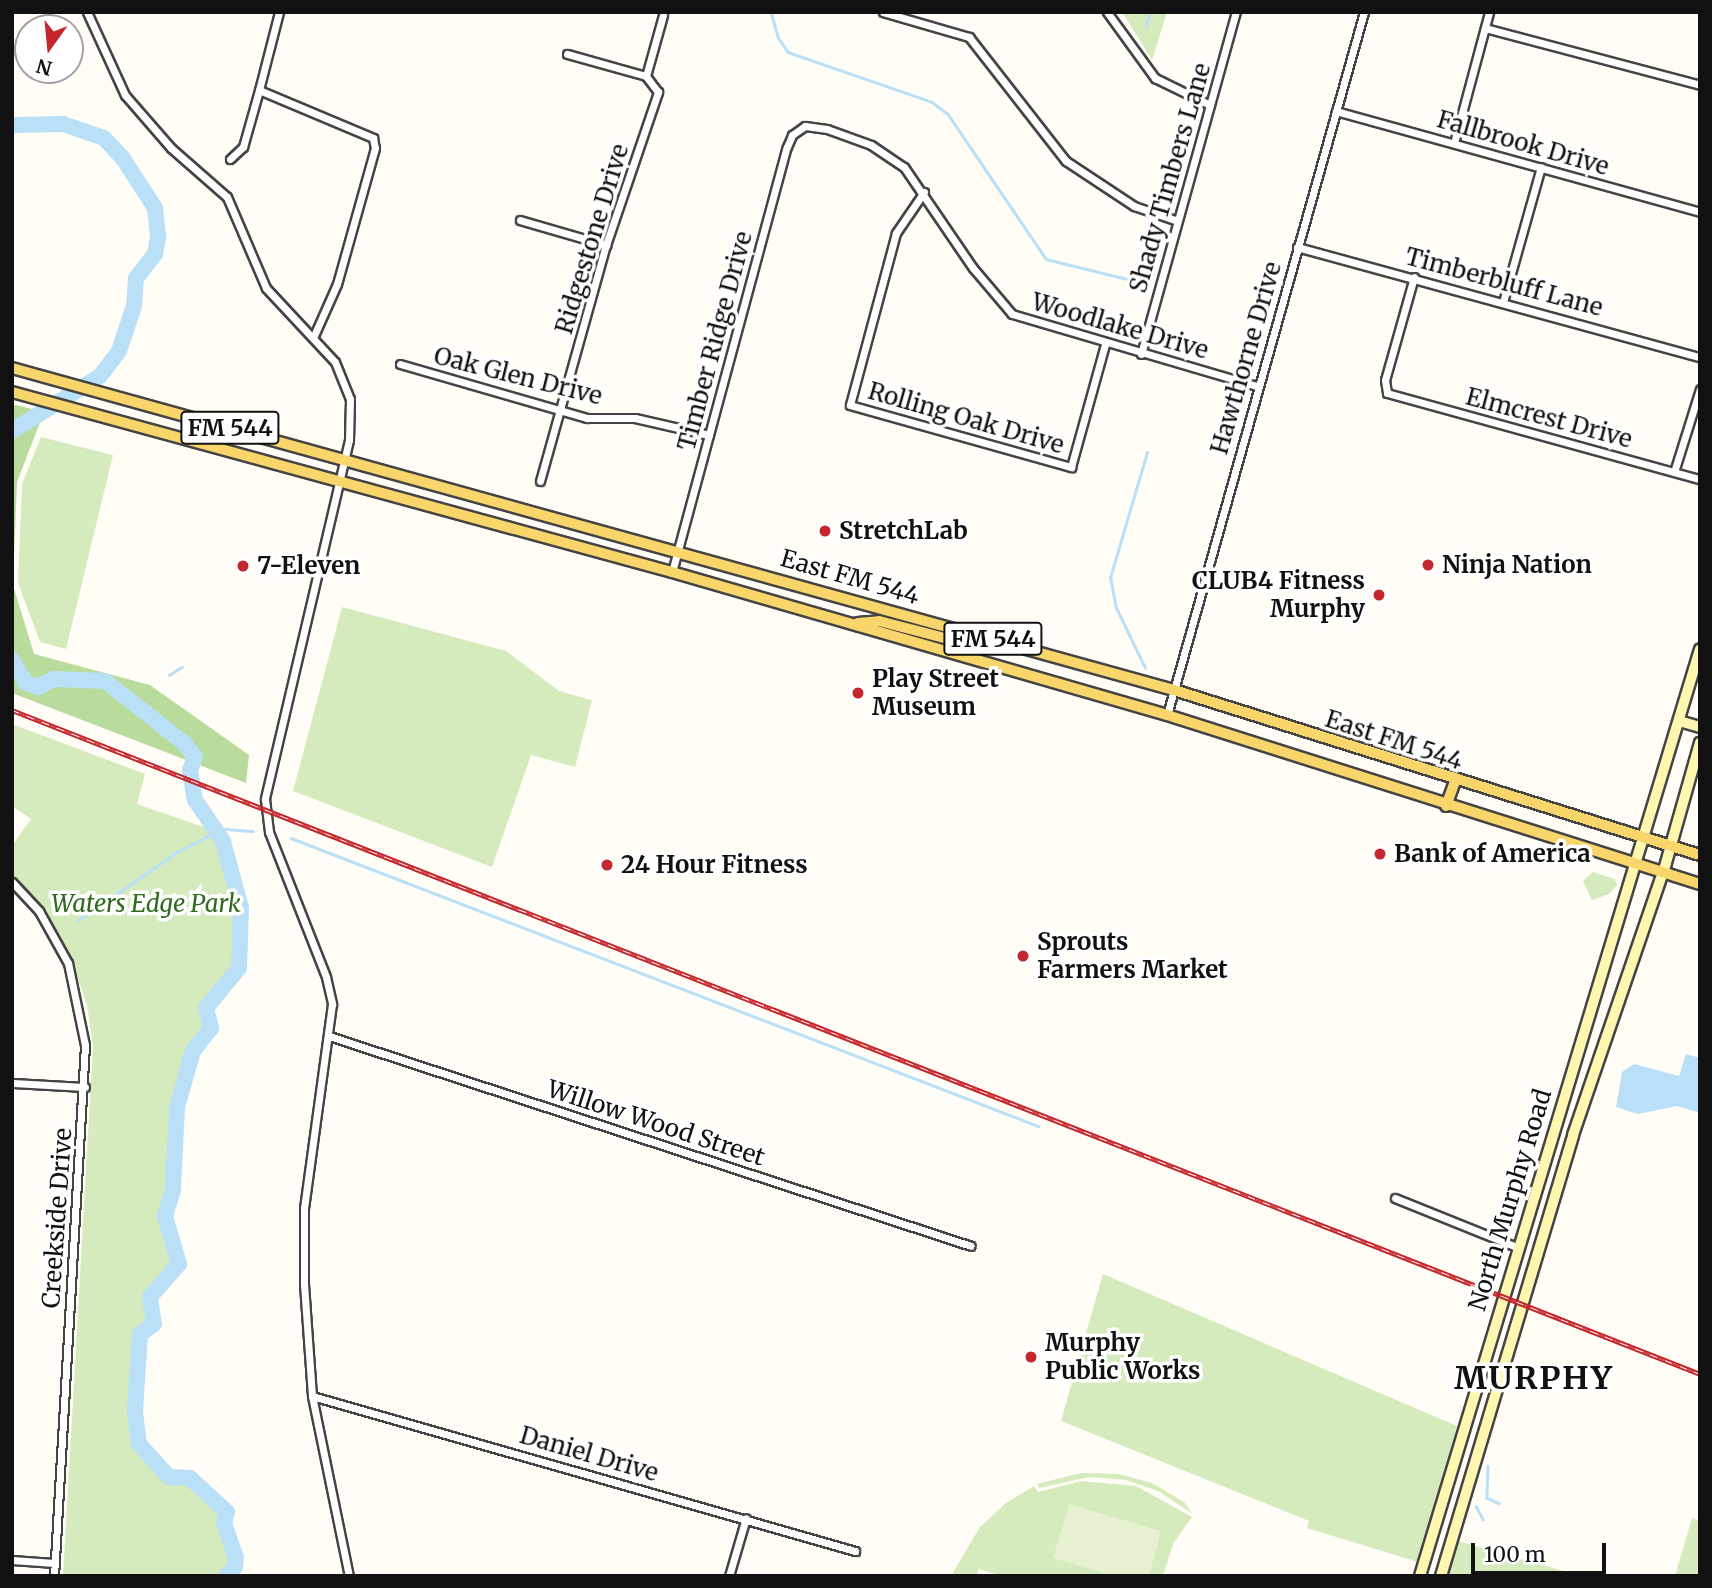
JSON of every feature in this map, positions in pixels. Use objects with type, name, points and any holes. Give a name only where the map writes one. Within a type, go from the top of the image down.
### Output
[{"type":"main road","name":"East FM 544","points":[[12,368],[678,550],[1174,690],[1671,848]]},
{"type":"main road","name":"East FM 544","points":[[12,391],[672,572],[1167,715],[1637,866]]},
{"type":"main road","points":[[852,624],[879,621],[976,646],[980,635]]},
{"type":"main road","name":"North Murphy Road","points":[[1420,1576],[1517,1247],[1646,840],[1700,649]]},
{"type":"main road","points":[[1679,721],[1700,727]]},
{"type":"main road","name":"North Murphy Road","points":[[1441,1576],[1581,1111],[1671,848],[1700,743]]},
{"type":"main road","points":[[1446,806],[1455,781]]},
{"type":"main road","name":"FM 544","points":[[1671,848],[1700,855]]},
{"type":"main road","name":"FM 544","points":[[1637,866],[1700,884]]},
{"type":"main road","points":[[1561,1106],[1581,1111]]},
{"type":"street","points":[[87,12],[125,95],[171,148],[227,197],[266,288],[335,362],[347,386],[352,422],[265,799],[269,832],[326,977],[332,1004],[304,1208],[312,1396],[349,1576]]},
{"type":"street","points":[[230,159],[243,147],[279,12]]},
{"type":"street","points":[[883,12],[970,37],[1066,161],[1134,206],[1178,220]]},
{"type":"street","points":[[1107,12],[1155,78],[1210,105]]},
{"type":"street","name":"Shady Timbers Lane","points":[[1141,354],[1236,12]]},
{"type":"street","name":"Hawthorne Drive","points":[[1167,715],[1257,386],[1364,12]]},
{"type":"street","points":[[1454,143],[1489,12]]},
{"type":"street","points":[[567,54],[646,76],[663,15]]},
{"type":"street","points":[[1485,28],[1700,85]]},
{"type":"street","name":"Ridgestone Drive","points":[[540,481],[606,245],[656,106],[657,87],[646,76]]},
{"type":"street","points":[[259,90],[373,138],[375,148],[331,304],[313,338]]},
{"type":"street","name":"Fallbrook Drive","points":[[1336,111],[1700,212]]},
{"type":"street","name":"Woodlake Drive","points":[[805,126],[827,129],[871,145],[904,167],[924,192],[972,268],[1012,314],[1105,344],[1257,386]]},
{"type":"street","name":"Timber Ridge Drive","points":[[672,572],[787,147],[792,135],[805,126]]},
{"type":"street","points":[[1503,302],[1541,167]]},
{"type":"street","name":"Rolling Oak Drive","points":[[924,192],[896,233],[850,405],[1071,467],[1105,344]]},
{"type":"street","points":[[520,220],[606,245]]},
{"type":"street","name":"Timberbluff Lane","points":[[1297,247],[1700,357]]},
{"type":"street","name":"Elmcrest Drive","points":[[1414,277],[1385,380],[1387,393],[1700,479]]},
{"type":"street","name":"Oak Glen Drive","points":[[400,365],[587,418],[664,422],[709,435]]},
{"type":"street","points":[[1674,472],[1700,389]]},
{"type":"street","name":"Creekside Drive","points":[[12,881],[39,911],[68,963],[79,1003],[85,1087],[54,1576]]},
{"type":"street","name":"Willow Wood Street","points":[[329,1036],[971,1246]]},
{"type":"street","points":[[12,1083],[85,1087]]},
{"type":"street","points":[[1395,1198],[1517,1247]]},
{"type":"street","name":"Daniel Drive","points":[[312,1396],[855,1551]]},
{"type":"street","points":[[729,1576],[746,1518]]},
{"type":"street","points":[[12,1560],[54,1563]]},
{"type":"green space","points":[[1122,12],[1167,12],[1152,60]]},
{"type":"green space","points":[[12,404],[44,412],[17,482],[13,585],[34,654],[150,685],[249,755],[246,783],[12,693]]},
{"type":"green space","points":[[41,437],[113,455],[66,649],[40,642],[18,583],[22,484]]},
{"type":"green space","points":[[342,607],[506,651],[559,691],[592,700],[575,767],[531,755],[492,867],[293,791]]},
{"type":"green space","name":"Waters Edge Park","points":[[12,724],[145,774],[137,804],[218,832],[241,908],[239,968],[206,1008],[211,1028],[193,1051],[177,1107],[173,1190],[165,1216],[179,1264],[150,1297],[154,1324],[140,1334],[135,1412],[139,1444],[169,1476],[190,1478],[227,1512],[224,1523],[236,1557],[235,1567],[226,1576],[63,1576],[93,1046],[87,1005],[71,959],[44,910],[12,875],[12,846],[31,819],[12,806]]},
{"type":"green space","points":[[1593,872],[1615,879],[1617,885],[1609,894],[1592,900],[1583,881]]},
{"type":"green space","points":[[1103,1274],[1457,1426],[1418,1562],[1307,1528],[1309,1521],[1061,1421]]},
{"type":"green space","points":[[1081,1473],[1119,1474],[1152,1483],[1184,1502],[1193,1514],[1158,1491],[1126,1480],[1089,1477],[1039,1488],[1037,1484]]},
{"type":"green space","points":[[1081,1481],[1136,1486],[1192,1517],[1173,1544],[1163,1576],[1002,1576],[979,1569],[976,1576],[951,1576],[980,1527],[1006,1503],[1034,1486],[1038,1492]]},
{"type":"green space","points":[[1069,1504],[1161,1531],[1149,1576],[1114,1576],[1053,1558]]},
{"type":"green space","points":[[1692,1518],[1700,1521],[1700,1576],[1675,1576]]},
{"type":"green space","points":[[1458,1541],[1574,1574],[1579,1576],[1448,1576]]},
{"type":"water","points":[[1686,1054],[1700,1058],[1700,1113],[1677,1106],[1638,1114],[1616,1107],[1622,1072],[1634,1064],[1679,1076]]},
{"type":"waterway","points":[[771,12],[778,37],[788,52],[932,102],[948,114],[1046,259],[1144,283]]},
{"type":"waterway","points":[[1146,26],[1150,12]]},
{"type":"waterway","points":[[12,125],[63,124],[104,138],[122,157],[155,208],[158,237],[155,254],[136,278],[134,306],[119,351],[100,376],[12,431]]},
{"type":"waterway","points":[[1145,668],[1116,608],[1110,578],[1147,452]]},
{"type":"waterway","points":[[12,660],[25,682],[38,687],[54,679],[105,681],[184,743],[195,757],[190,770],[195,800],[223,841],[241,908],[239,968],[206,1008],[211,1028],[193,1051],[177,1107],[173,1190],[165,1216],[179,1264],[150,1297],[154,1324],[140,1334],[135,1412],[139,1444],[169,1477],[190,1478],[227,1512],[224,1523],[236,1557],[235,1567],[226,1576]]},
{"type":"waterway","points":[[169,675],[182,667]]},
{"type":"waterway","points":[[77,921],[177,852],[210,835],[215,828],[253,831]]},
{"type":"waterway","points":[[291,838],[1038,1126]]},
{"type":"waterway","points":[[1488,1466],[1487,1498],[1499,1503]]},
{"type":"waterway","points":[[1476,1506],[1483,1519]]},
{"type":"railway","points":[[12,710],[1700,1374]]},
{"type":"place","name":"StretchLab","points":[[825,531]]},
{"type":"place","name":"Ninja Nation","points":[[1428,565]]},
{"type":"place","name":"7-Eleven","points":[[243,566]]},
{"type":"place","name":"CLUB4 Fitness Murphy","points":[[1379,595]]},
{"type":"place","name":"Play Street Museum","points":[[858,693]]},
{"type":"place","name":"Bank of America","points":[[1380,854]]},
{"type":"place","name":"24 Hour Fitness","points":[[607,865]]},
{"type":"place","name":"Sprouts Farmers Market","points":[[1023,956]]},
{"type":"place","name":"Murphy Public Works","points":[[1031,1357]]},
{"type":"district","name":"MURPHY","points":[[1534,1378]]}]
